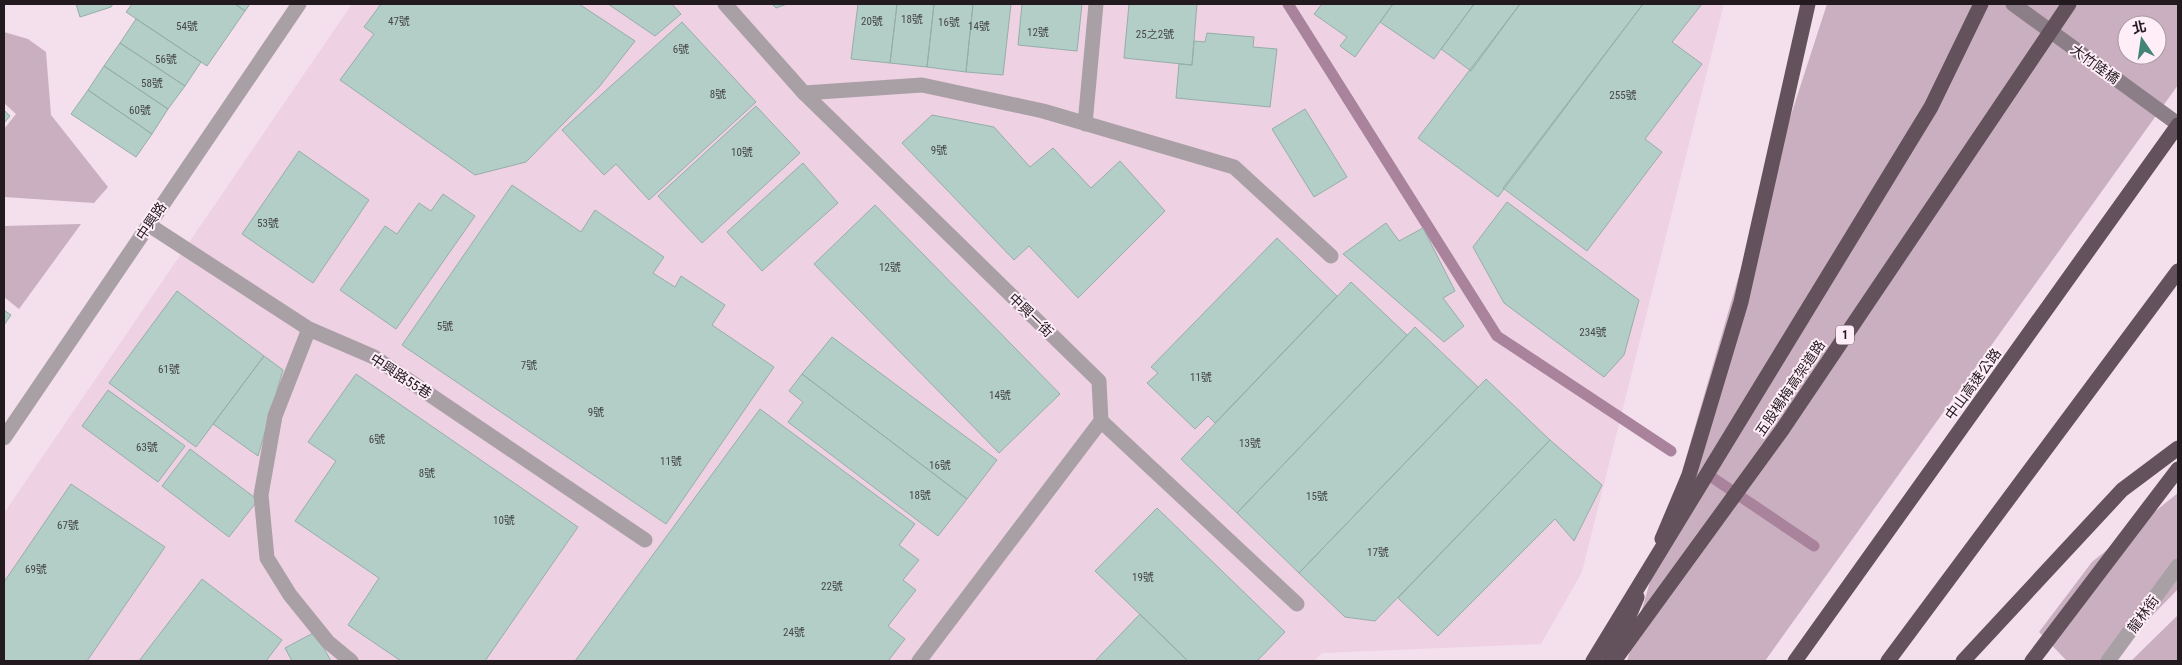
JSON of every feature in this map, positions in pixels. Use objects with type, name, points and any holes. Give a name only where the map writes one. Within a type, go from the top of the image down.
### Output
[{"type":"highway","points":[[1612,661],[1689,475],[1741,302],[1808,4]]},
{"type":"highway","points":[[1594,661],[1931,107],[1981,4]]},
{"type":"highway","name":"五股楊梅高架道路","points":[[1612,661],[1782,430],[2069,4]]},
{"type":"highway","name":"中山高速公路","points":[[1795,661],[2178,124]]},
{"type":"highway","points":[[1888,661],[2178,271]]},
{"type":"highway","points":[[1963,661],[2122,490],[2178,448]]},
{"type":"highway","points":[[2032,661],[2178,469]]},
{"type":"main road","name":"大竹陸橋","points":[[2013,4],[2178,124]]},
{"type":"street","name":"中興路","points":[[4,438],[299,4]]},
{"type":"street","name":"中興一街","points":[[725,4],[804,93],[1099,382],[1101,421]]},
{"type":"street","points":[[1085,124],[1096,4]]},
{"type":"street","points":[[804,93],[922,85],[1043,111],[1234,167],[1331,256]]},
{"type":"street","name":"中興路55巷","points":[[149,225],[309,329],[374,357],[645,540]]},
{"type":"street","points":[[309,329],[275,416],[261,495],[267,558],[290,595],[328,642],[351,661]]},
{"type":"street","points":[[920,661],[1101,421],[1297,604]]},
{"type":"street","name":"龍林街","points":[[2108,661],[2178,566]]},
{"type":"shaded area","points":[[352,4],[1724,4],[1582,572],[1541,644],[1322,653],[1314,661],[4,661],[4,513]]},
{"type":"shaded area","points":[[1827,4],[2178,4],[2178,85],[1765,661],[1627,661],[1739,275]]},
{"type":"shaded area","points":[[4,32],[28,39],[46,52],[51,115],[108,187],[94,203],[4,197],[4,129],[16,114],[4,103]]},
{"type":"shaded area","points":[[81,224],[19,309],[4,297],[4,226]]},
{"type":"shaded area","points":[[2178,493],[2178,589],[2108,661],[2067,661],[2039,632],[2092,562]]},
{"type":"shaded area","points":[[2178,615],[2178,661],[2131,661]]},
{"type":"building","points":[[76,4],[113,4],[111,7],[80,17]]},
{"type":"building","points":[[132,4],[235,4],[245,11],[207,66],[126,12]]},
{"type":"building","points":[[235,4],[250,4],[245,11]]},
{"type":"building","points":[[381,4],[579,4],[635,41],[599,87],[526,162],[475,175],[340,80],[374,34],[364,27]]},
{"type":"building","points":[[608,4],[672,4],[681,14],[655,36]]},
{"type":"building","points":[[772,4],[787,4],[776,8]]},
{"type":"building","points":[[858,4],[897,4],[890,63],[851,59]]},
{"type":"building","points":[[897,4],[934,4],[927,67],[890,63]]},
{"type":"building","points":[[934,4],[973,4],[966,72],[927,67]]},
{"type":"building","points":[[973,4],[1011,4],[1003,75],[966,72]]},
{"type":"building","points":[[1022,4],[1082,4],[1077,51],[1018,45]]},
{"type":"building","points":[[1129,4],[1197,4],[1192,65],[1124,58]]},
{"type":"building","points":[[1322,4],[1393,4],[1355,57],[1340,46],[1347,37],[1314,14]]},
{"type":"building","points":[[1393,4],[1474,4],[1434,59],[1380,22]]},
{"type":"building","points":[[1474,4],[1520,4],[1471,71],[1441,49]]},
{"type":"building","points":[[1520,4],[1643,4],[1498,197],[1418,138]]},
{"type":"building","points":[[1643,4],[1702,4],[1672,42],[1702,64],[1645,139],[1662,152],[1587,251],[1503,188]]},
{"type":"building","points":[[136,19],[201,62],[185,86],[120,43]]},
{"type":"building","points":[[682,22],[756,102],[649,200],[616,164],[604,175],[562,130]]},
{"type":"building","points":[[1207,33],[1254,37],[1253,47],[1277,49],[1270,107],[1176,98],[1179,64],[1192,65],[1194,41],[1205,42]]},
{"type":"building","points":[[120,43],[185,86],[168,109],[104,66]]},
{"type":"building","points":[[104,66],[168,109],[152,134],[88,90]]},
{"type":"building","points":[[88,90],[152,134],[136,157],[71,114]]},
{"type":"building","points":[[756,106],[800,153],[702,243],[658,196]]},
{"type":"building","points":[[1305,109],[1347,177],[1314,197],[1272,129]]},
{"type":"building","points":[[4,110],[10,116],[4,123]]},
{"type":"building","points":[[932,115],[994,127],[1030,167],[1053,148],[1091,188],[1120,161],[1165,211],[1078,298],[1029,246],[1014,260],[902,143]]},
{"type":"building","points":[[299,151],[369,200],[313,283],[242,234]]},
{"type":"building","points":[[803,163],[838,203],[762,271],[727,232]]},
{"type":"building","points":[[512,185],[581,232],[595,210],[664,257],[653,273],[675,287],[681,276],[725,305],[712,325],[774,367],[666,524],[402,345]]},
{"type":"building","points":[[443,194],[475,216],[396,329],[340,290],[385,226],[397,234],[419,203],[431,211]]},
{"type":"building","points":[[1507,202],[1639,300],[1624,355],[1604,377],[1504,303],[1473,247]]},
{"type":"building","points":[[875,205],[1060,394],[999,453],[814,264]]},
{"type":"building","points":[[1386,223],[1399,241],[1423,228],[1455,291],[1443,298],[1464,326],[1444,342],[1343,254]]},
{"type":"building","points":[[1277,238],[1337,296],[1215,423],[1208,416],[1195,429],[1147,383],[1158,373],[1151,367]]},
{"type":"building","points":[[1351,282],[1407,335],[1237,513],[1181,459]]},
{"type":"building","points":[[177,291],[264,356],[196,447],[109,383]]},
{"type":"building","points":[[4,310],[11,315],[4,325]]},
{"type":"building","points":[[1415,327],[1478,387],[1299,573],[1237,513]]},
{"type":"building","points":[[832,337],[997,460],[967,499],[802,374]]},
{"type":"building","points":[[264,356],[283,370],[258,456],[213,424]]},
{"type":"building","points":[[356,374],[578,527],[485,661],[401,661],[348,625],[379,578],[295,521],[336,461],[308,442]]},
{"type":"building","points":[[802,374],[967,499],[938,536],[788,422],[803,402],[789,391]]},
{"type":"building","points":[[1486,379],[1550,440],[1375,621],[1345,617],[1299,573]]},
{"type":"building","points":[[108,390],[185,446],[158,482],[82,426]]},
{"type":"building","points":[[760,409],[915,524],[899,545],[919,560],[903,580],[916,590],[888,626],[905,639],[888,661],[575,661]]},
{"type":"building","points":[[1550,440],[1602,485],[1574,541],[1555,519],[1438,636],[1398,598]]},
{"type":"building","points":[[190,449],[258,500],[229,537],[162,486]]},
{"type":"building","points":[[71,484],[165,547],[87,661],[4,661],[4,582]]},
{"type":"building","points":[[1157,508],[1285,632],[1257,661],[1188,661],[1095,571]]},
{"type":"building","points":[[202,579],[282,640],[266,661],[139,661]]},
{"type":"building","points":[[1140,614],[1188,661],[1095,661]]},
{"type":"building","points":[[315,632],[331,661],[292,661],[285,648]]},
{"type":"waterway","points":[[1288,4],[1497,336],[1671,451]]},
{"type":"waterway","points":[[1713,478],[1814,546]]}]
